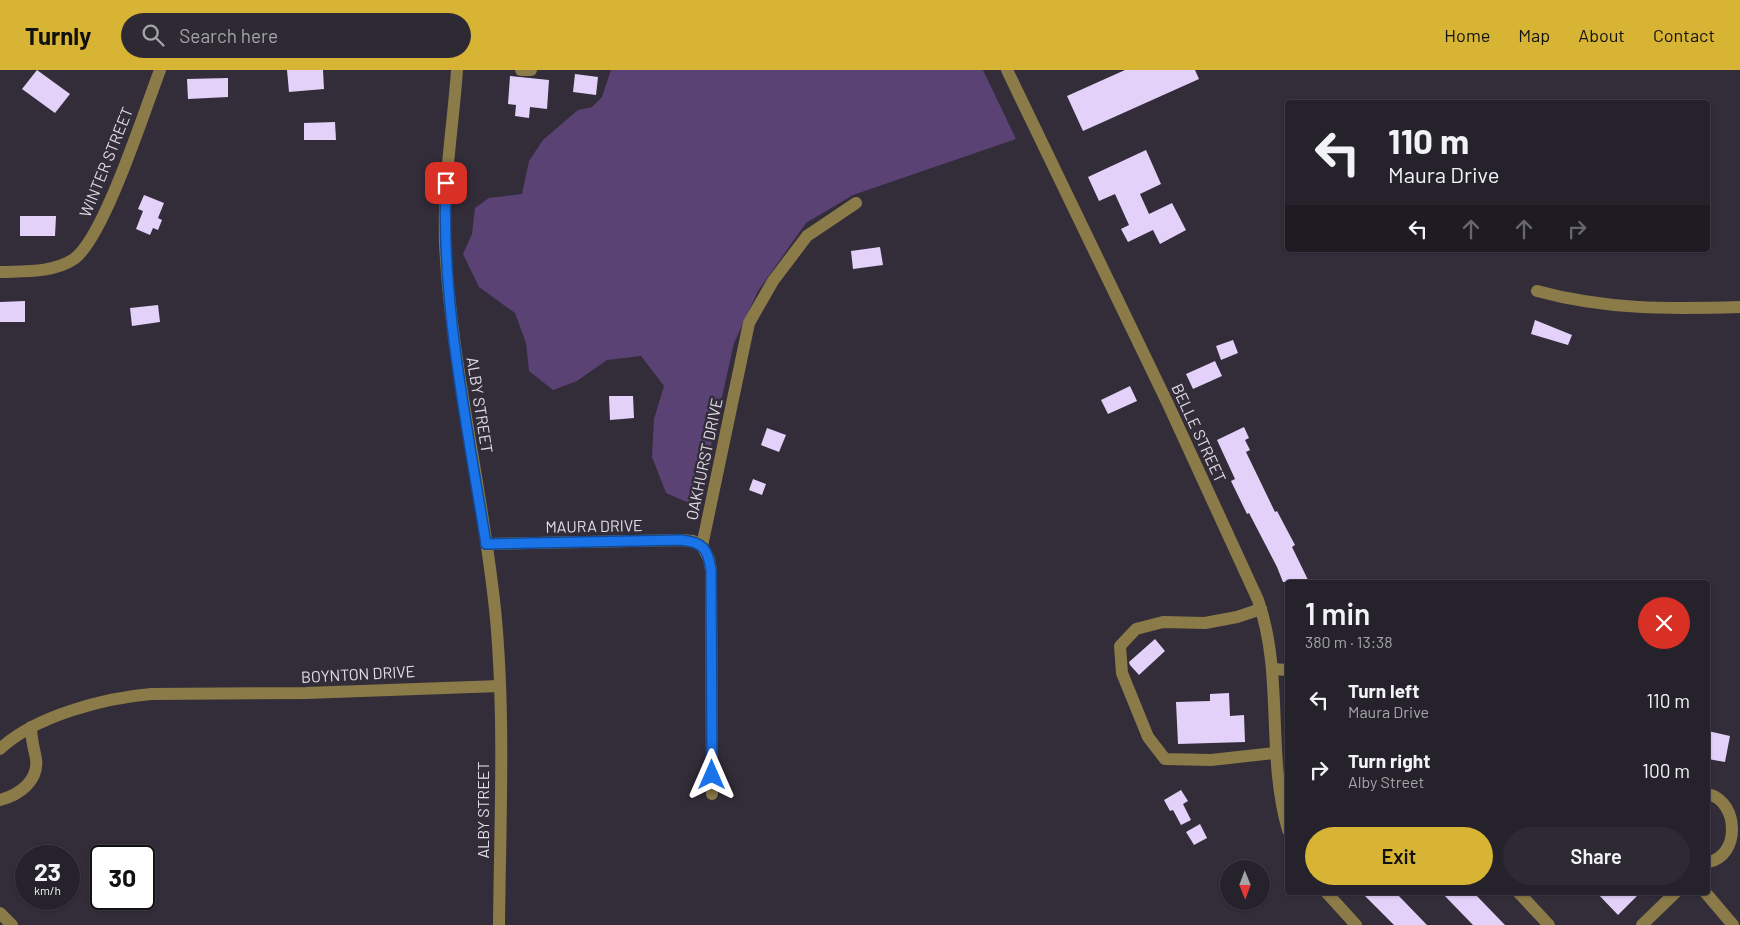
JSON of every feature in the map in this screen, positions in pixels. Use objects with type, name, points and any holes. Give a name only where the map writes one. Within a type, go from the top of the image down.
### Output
[{"type":"street","name":"WINTER STREET","points":[[0,272],[54,268],[73,259],[89,242],[103,216],[160,70]]},
{"type":"street","name":"ALBY STREET","points":[[457,70],[447,167],[445,241],[449,298],[457,365],[486,544],[495,615],[500,686],[499,925]]},
{"type":"street","points":[[521,70],[531,70]]},
{"type":"street","name":"BELLE STREET","points":[[1007,70],[1172,412],[1261,609],[1268,633],[1272,669],[1275,753],[1285,820]]},
{"type":"street","name":"OAKHURST DRIVE","points":[[702,546],[748,323],[773,281],[807,236],[856,204]]},
{"type":"street","points":[[1537,291],[1589,302],[1627,307],[1665,309],[1740,307]]},
{"type":"street","name":"MAURA DRIVE","points":[[486,544],[681,540],[693,541],[702,546]]},
{"type":"street","points":[[702,546],[709,559],[711,570],[712,794]]},
{"type":"street","points":[[1261,609],[1237,617],[1205,623],[1163,622],[1136,629],[1120,646],[1122,673],[1148,737],[1165,759],[1211,760],[1275,753]]},
{"type":"street","points":[[1272,669],[1285,670]]},
{"type":"street","name":"BOYNTON DRIVE","points":[[0,749],[31,728],[99,702],[126,696],[500,686]]},
{"type":"street","points":[[0,800],[22,790],[31,782],[36,760],[31,740],[31,728]]},
{"type":"street","points":[[1710,795],[1720,798],[1729,806],[1735,816],[1737,827],[1736,838],[1731,849],[1722,857],[1710,861]]},
{"type":"street","points":[[1329,895],[1356,925]]},
{"type":"street","points":[[1521,895],[1549,925]]},
{"type":"street","points":[[1642,925],[1673,895]]},
{"type":"street","points":[[1708,895],[1733,925]]},
{"type":"street","points":[[0,913],[12,925]]},
{"type":"shaded area","points":[[611,70],[983,70],[1016,139],[853,195],[806,223],[758,291],[734,343],[703,482],[689,503],[666,493],[652,457],[654,419],[664,386],[641,356],[607,360],[577,381],[553,390],[529,371],[526,343],[515,313],[479,287],[463,254],[472,234],[475,208],[489,198],[522,194],[529,161],[543,140],[578,110],[592,107],[602,97]]},
{"type":"building","points":[[37,70],[70,94],[55,113],[22,89]]},
{"type":"building","points":[[287,70],[323,70],[324,89],[289,92]]},
{"type":"building","points":[[1125,70],[1195,70],[1199,79],[1083,131],[1067,96]]},
{"type":"building","points":[[575,74],[598,77],[596,95],[573,92]]},
{"type":"building","points":[[510,76],[549,80],[547,109],[530,107],[529,118],[515,116],[516,105],[508,104]]},
{"type":"building","points":[[228,78],[228,97],[188,99],[187,79]]},
{"type":"building","points":[[335,122],[336,140],[304,140],[304,123]]},
{"type":"building","points":[[1146,150],[1161,184],[1140,194],[1149,214],[1172,203],[1186,230],[1160,244],[1153,230],[1128,242],[1121,229],[1129,225],[1115,194],[1099,201],[1088,177]]},
{"type":"building","points":[[144,195],[164,203],[158,218],[162,220],[158,230],[153,228],[150,235],[136,229],[143,211],[138,209]]},
{"type":"building","points":[[20,216],[56,216],[55,236],[20,236]]},
{"type":"building","points":[[880,247],[883,265],[853,269],[851,251]]},
{"type":"building","points":[[25,301],[25,322],[0,322],[0,302]]},
{"type":"building","points":[[158,305],[160,322],[132,326],[130,308]]},
{"type":"building","points":[[1535,320],[1572,335],[1568,345],[1531,334]]},
{"type":"building","points":[[1233,340],[1238,353],[1221,360],[1216,346]]},
{"type":"building","points":[[1215,361],[1222,376],[1193,389],[1186,374]]},
{"type":"building","points":[[1130,386],[1137,401],[1108,414],[1101,400]]},
{"type":"building","points":[[609,396],[633,396],[634,418],[610,420]]},
{"type":"building","points":[[1244,427],[1249,438],[1245,440],[1250,450],[1246,452],[1275,512],[1277,511],[1295,545],[1292,547],[1308,580],[1285,580],[1283,582],[1277,567],[1231,481],[1235,479],[1217,440]]},
{"type":"building","points":[[767,428],[786,435],[779,452],[761,445]]},
{"type":"building","points":[[753,479],[766,484],[762,495],[749,490]]},
{"type":"building","points":[[1155,639],[1165,651],[1139,675],[1129,662]]},
{"type":"building","points":[[1229,693],[1230,716],[1244,715],[1245,742],[1178,744],[1176,702],[1210,701],[1210,694]]},
{"type":"building","points":[[1710,731],[1730,736],[1725,762],[1710,759]]},
{"type":"building","points":[[1181,790],[1188,801],[1183,804],[1191,820],[1181,825],[1173,810],[1170,811],[1164,800]]},
{"type":"building","points":[[1200,824],[1207,838],[1194,845],[1186,832]]},
{"type":"building","points":[[1364,895],[1398,895],[1427,925],[1394,925]]},
{"type":"building","points":[[1444,895],[1476,895],[1505,925],[1473,925]]},
{"type":"building","points":[[1599,895],[1638,895],[1618,915]]},
{"type":"route","points":[[446,183],[445,241],[449,298],[457,365],[486,544],[613,543],[681,540],[693,541],[702,546],[709,559],[711,570],[712,775]]}]
